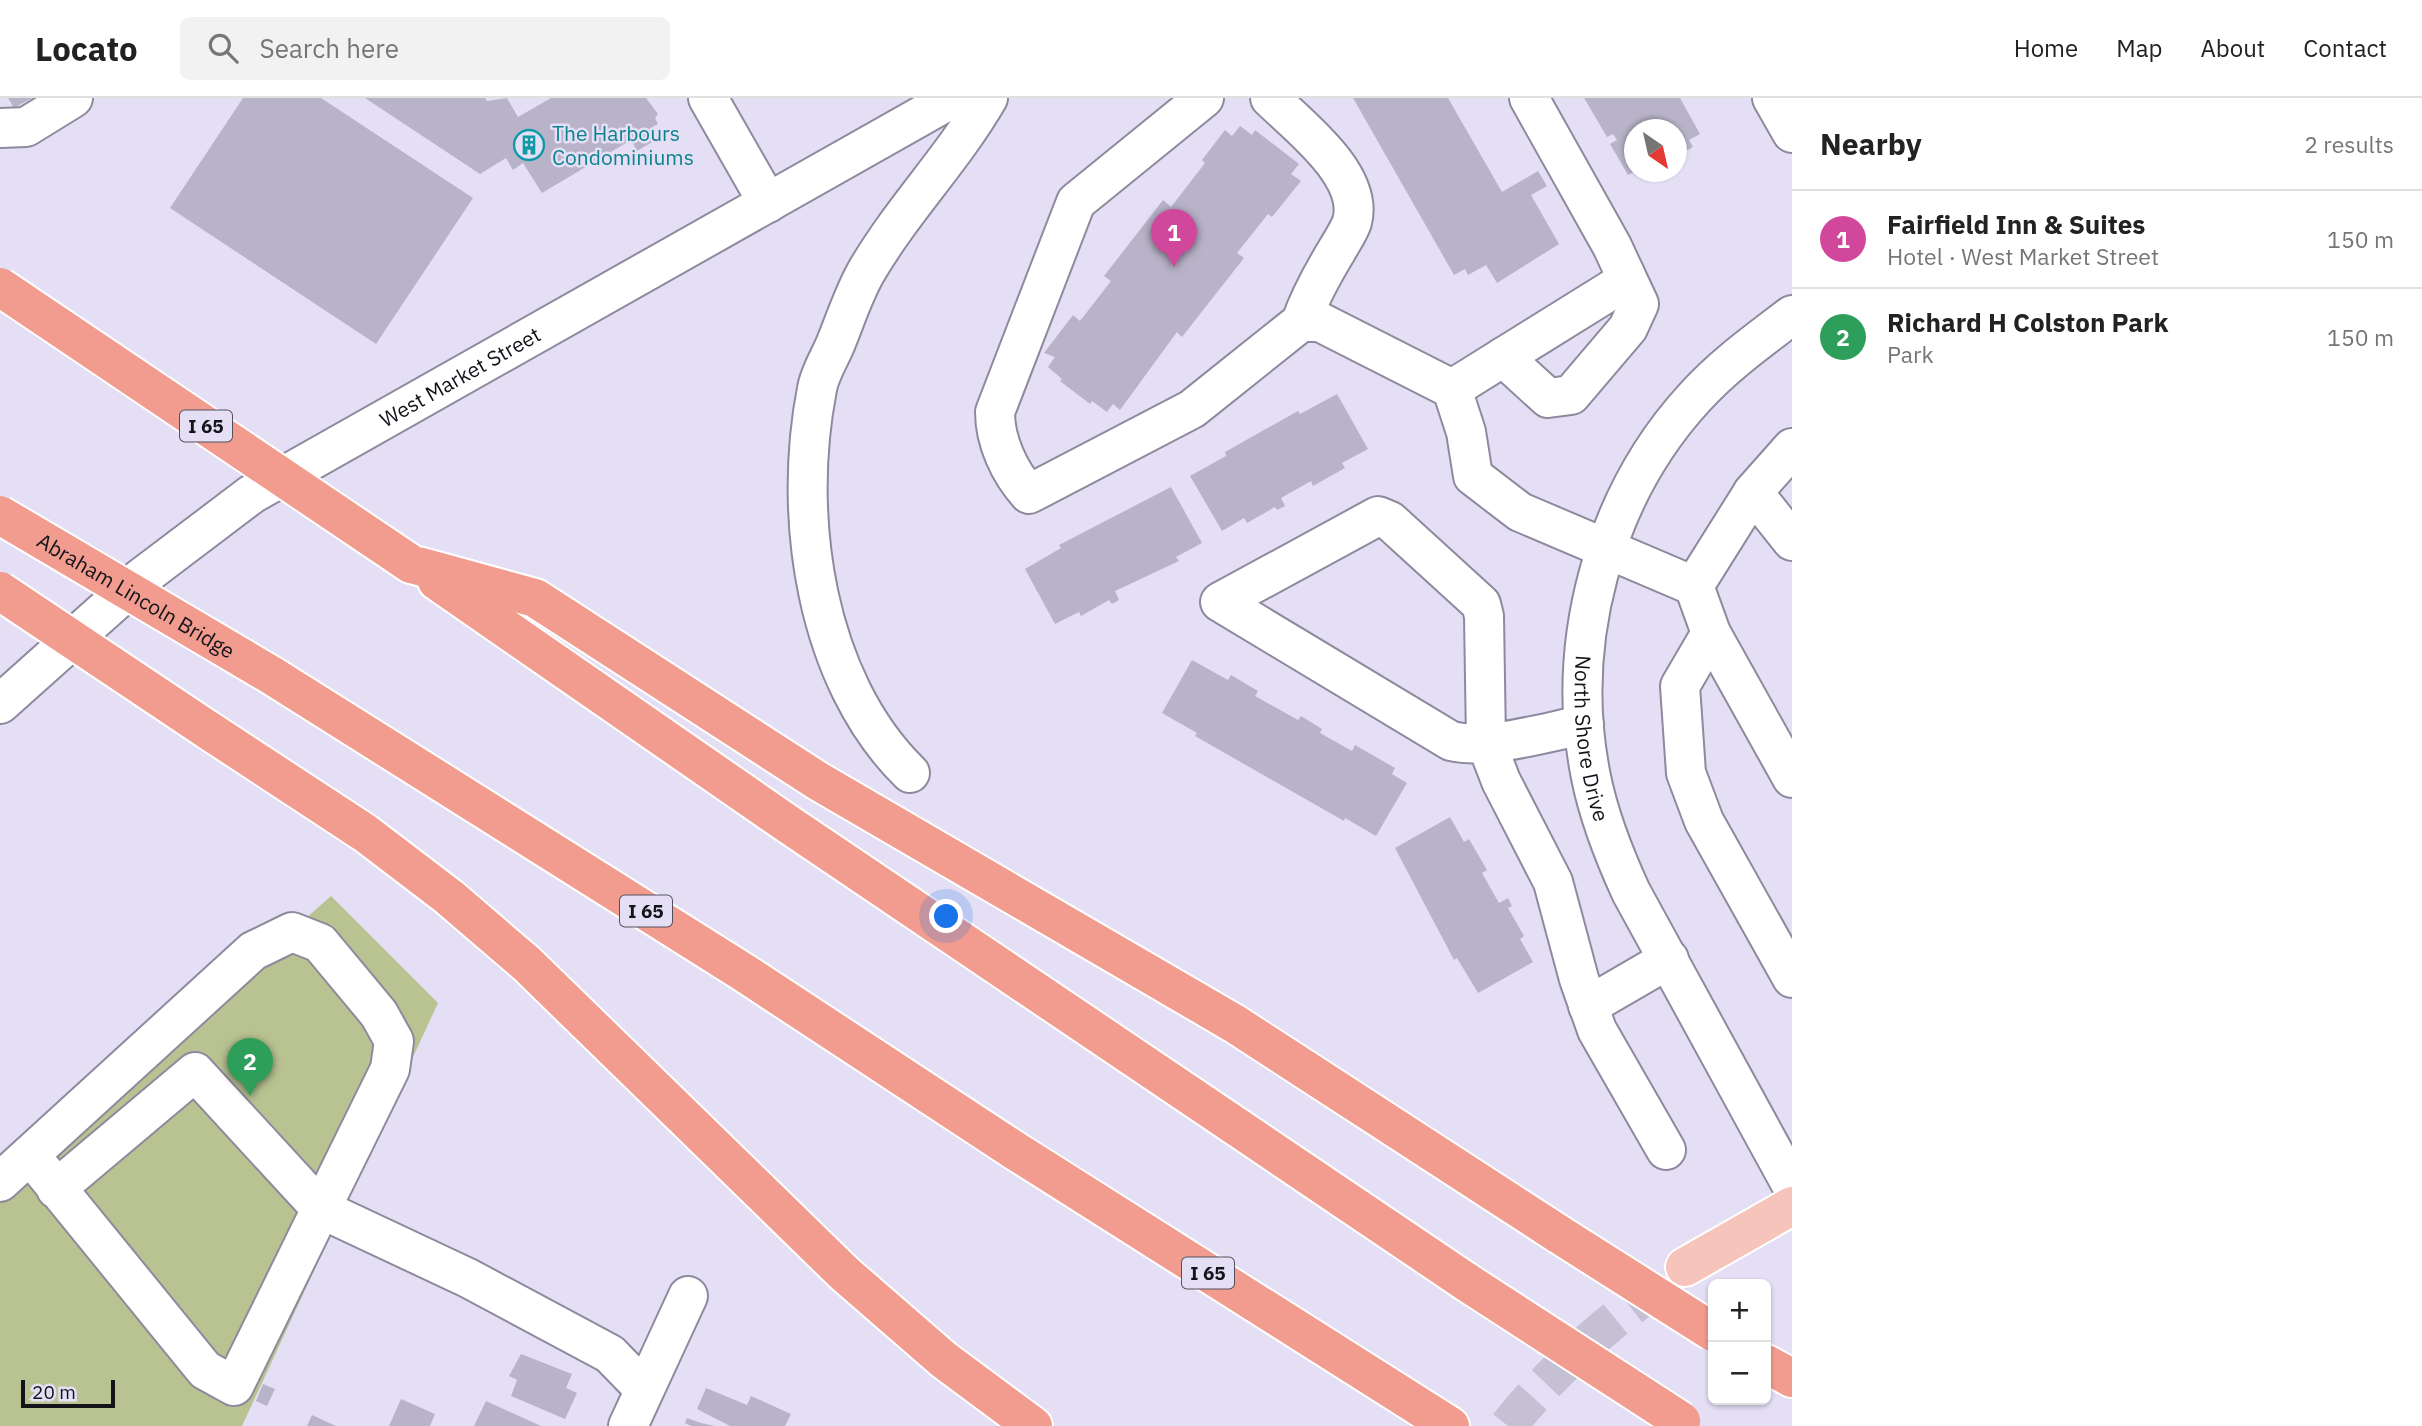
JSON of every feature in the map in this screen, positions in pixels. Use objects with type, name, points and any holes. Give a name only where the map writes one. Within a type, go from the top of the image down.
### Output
[{"type":"highway","name":"I 65","points":[[0,288],[411,564],[788,824],[1468,1283],[1686,1423]]},
{"type":"highway","name":"Abraham Lincoln Bridge","points":[[0,515],[271,675],[743,972],[1017,1152],[1450,1426]]},
{"type":"highway","points":[[411,564],[535,598],[818,781],[1235,1024],[1708,1329]]},
{"type":"highway","points":[[0,591],[365,834],[449,897],[527,964],[855,1283],[944,1360],[1033,1426]]},
{"type":"highway","points":[[1771,1367],[1792,1378]]},
{"type":"main road","points":[[1685,1267],[1792,1206]]},
{"type":"street","points":[[0,128],[26,127],[73,98]]},
{"type":"street","points":[[708,98],[768,202]]},
{"type":"street","name":"West Market Street","points":[[0,704],[141,578],[252,494],[953,98]]},
{"type":"street","points":[[910,773],[891,754],[856,701],[831,646],[815,575],[807,476],[817,387],[865,274],[902,215],[963,141],[988,98]]},
{"type":"street","points":[[1205,98],[1076,202],[995,412],[995,431],[1016,480],[1029,494],[1192,409],[1301,322],[1309,298],[1352,223],[1355,201],[1343,176],[1326,153],[1270,98]]},
{"type":"street","points":[[1503,357],[1548,398],[1571,395],[1628,328],[1639,304],[1612,246],[1529,98]]},
{"type":"street","points":[[1772,98],[1792,133]]},
{"type":"street","points":[[1452,389],[1616,287],[1625,274]]},
{"type":"street","name":"North Shore Drive","points":[[1792,315],[1721,369],[1668,430],[1626,499],[1607,549],[1590,614],[1582,695],[1591,776],[1614,855],[1631,892],[1792,1186]]},
{"type":"street","points":[[1301,322],[1320,322],[1452,389],[1466,432],[1473,476],[1520,513],[1694,586],[1711,633],[1792,778]]},
{"type":"street","points":[[1694,586],[1754,492],[1792,447]]},
{"type":"street","points":[[1754,492],[1792,541]]},
{"type":"street","points":[[1584,725],[1486,742],[1469,745],[1451,741],[1220,602],[1378,516],[1390,522],[1481,604],[1484,616],[1486,742],[1501,781],[1553,882],[1597,1030],[1666,1150]]},
{"type":"street","points":[[1711,633],[1680,686],[1686,773],[1704,821],[1792,978]]},
{"type":"street","points":[[0,1182],[253,951],[292,932],[320,943],[379,1014],[394,1041],[390,1069],[234,1386],[205,1370],[30,1156]]},
{"type":"street","points":[[1588,1006],[1669,959]]},
{"type":"street","points":[[56,1189],[195,1072],[321,1209],[468,1278],[610,1354],[644,1389]]},
{"type":"street","points":[[628,1426],[688,1296]]},
{"type":"green space","points":[[331,896],[438,1003],[242,1426],[0,1426],[0,1189]]},
{"type":"building","points":[[8,98],[32,98],[14,108]]},
{"type":"building","points":[[243,98],[321,98],[473,198],[376,344],[170,208]]},
{"type":"building","name":"The Harbours Condominiums","points":[[365,98],[485,98],[487,101],[507,98],[518,117],[551,98],[646,98],[658,114],[655,118],[658,124],[652,127],[659,138],[637,151],[631,140],[542,193],[523,163],[513,170],[506,158],[480,174]]},
{"type":"building","points":[[1353,98],[1448,98],[1502,192],[1538,171],[1547,186],[1531,195],[1559,244],[1497,283],[1486,265],[1468,275],[1465,269],[1454,275]]},
{"type":"building","points":[[1584,98],[1680,98],[1700,134],[1689,140],[1693,147],[1687,151],[1687,119],[1624,119],[1624,168],[1610,144],[1617,140],[1613,134],[1607,137]]},
{"type":"building","points":[[1240,126],[1252,135],[1255,130],[1299,164],[1291,174],[1301,181],[1272,217],[1268,214],[1237,253],[1244,258],[1182,337],[1177,332],[1120,410],[1113,404],[1107,412],[1092,401],[1090,404],[1060,381],[1062,379],[1048,367],[1055,357],[1044,353],[1073,315],[1080,321],[1111,281],[1104,276],[1163,200],[1171,207],[1205,163],[1202,160],[1225,130],[1232,136]]},
{"type":"building","points":[[1337,394],[1368,449],[1342,463],[1345,468],[1313,486],[1311,481],[1281,498],[1285,506],[1277,510],[1275,507],[1247,523],[1244,518],[1222,531],[1190,476],[1226,456],[1225,452],[1298,411],[1300,414]]},
{"type":"building","points":[[1171,487],[1202,543],[1176,557],[1179,561],[1115,591],[1119,600],[1112,604],[1109,600],[1081,616],[1079,612],[1055,624],[1025,569],[1061,548],[1059,545]]},
{"type":"building","points":[[1192,660],[1228,680],[1231,675],[1258,691],[1255,696],[1298,720],[1301,716],[1322,729],[1320,733],[1352,751],[1355,745],[1395,768],[1392,774],[1407,783],[1376,836],[1345,818],[1344,821],[1195,736],[1197,733],[1162,713]]},
{"type":"building","points":[[1450,817],[1464,842],[1469,839],[1487,870],[1482,873],[1499,903],[1508,898],[1512,906],[1508,908],[1524,936],[1520,939],[1533,962],[1478,993],[1457,958],[1454,960],[1395,848]]},
{"type":"building","points":[[521,1354],[572,1374],[566,1388],[577,1393],[565,1419],[511,1396],[517,1380],[509,1376]]},
{"type":"building","points":[[263,1384],[275,1389],[267,1406],[256,1401]]},
{"type":"building","points":[[706,1388],[747,1405],[751,1396],[791,1414],[785,1426],[730,1426],[697,1409]]},
{"type":"building","points":[[401,1399],[435,1414],[430,1426],[389,1426]]},
{"type":"building","points":[[486,1401],[541,1426],[474,1426]]},
{"type":"building","points":[[312,1415],[336,1426],[307,1426]]},
{"type":"building","points":[[687,1418],[715,1426],[691,1426],[685,1423]]},
{"type":"tunnel","points":[[1508,1426],[1547,1381],[1590,1340],[1685,1267]]},
{"type":"place","name":"The Harbours Condominiums","points":[[529,145]]},
{"type":"place","name":"Fairfield Inn & Suites","points":[[1174,267]]},
{"type":"place","name":"Richard H Colston Park","points":[[250,1096]]}]
